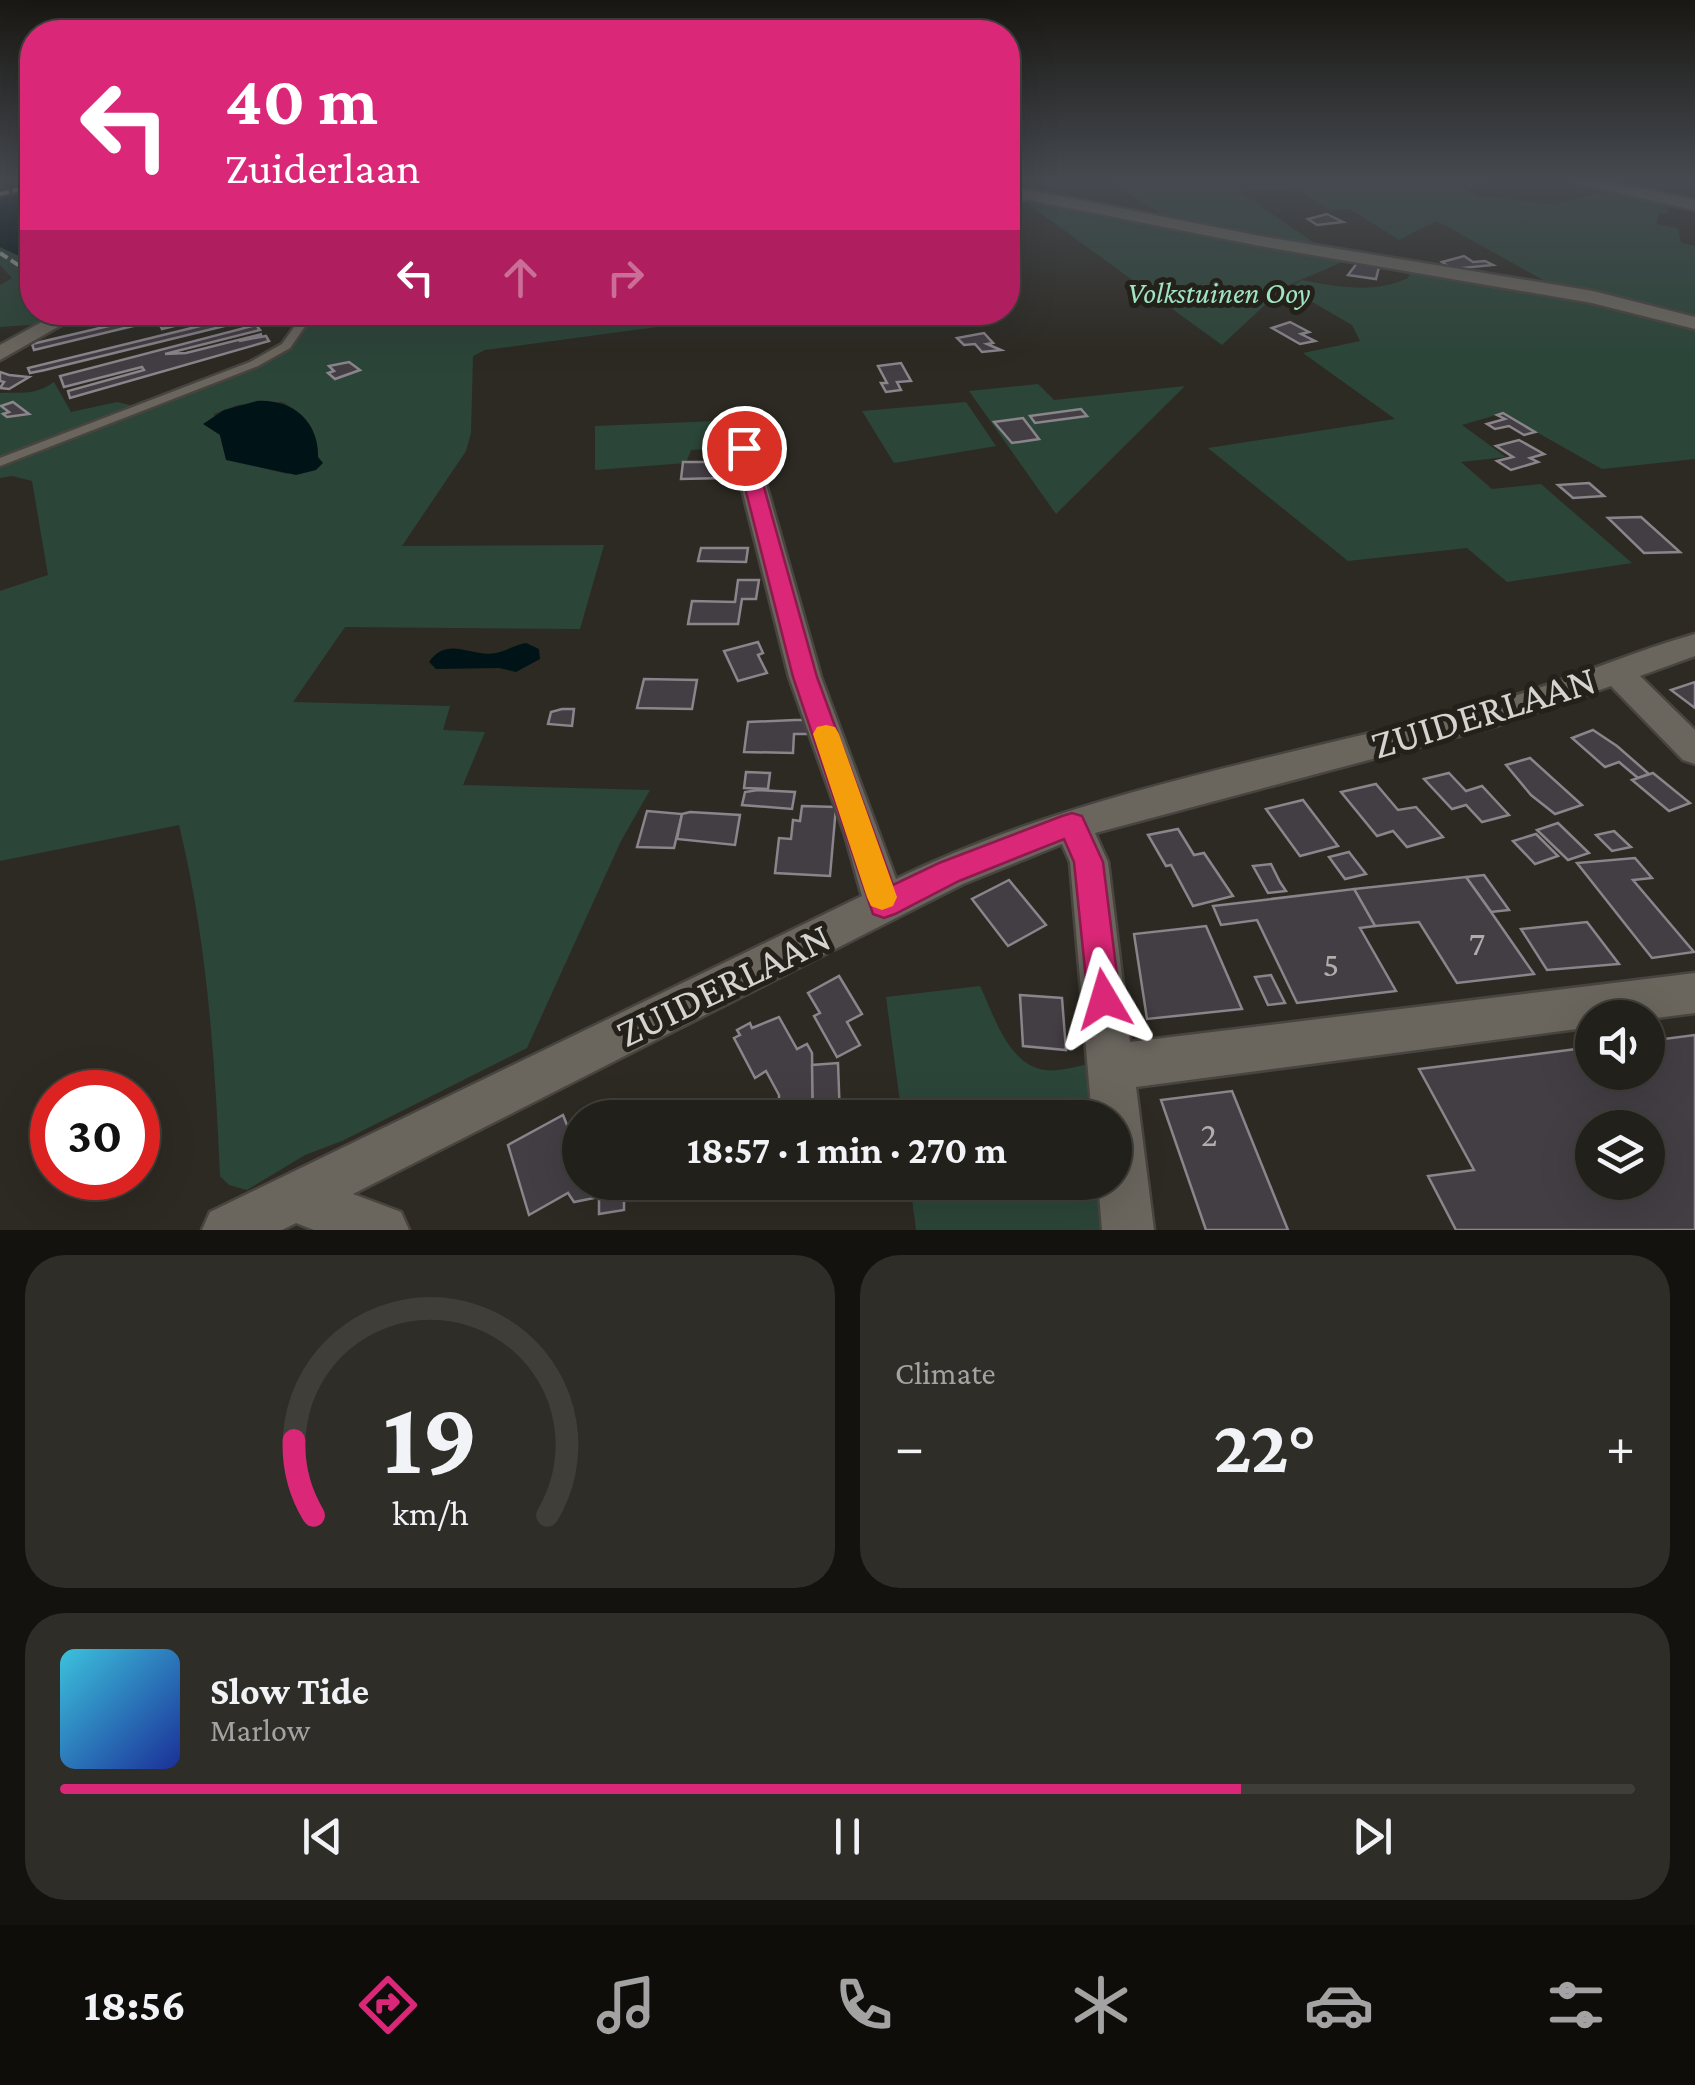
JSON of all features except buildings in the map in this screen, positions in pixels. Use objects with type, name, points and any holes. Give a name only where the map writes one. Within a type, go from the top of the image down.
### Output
[{"type":"street","points":[[1242,237],[1593,297],[1695,323]]},
{"type":"street","points":[[0,354],[52,325]]},
{"type":"street","points":[[744,448],[805,677],[864,835],[884,904]]},
{"type":"street","name":"ZUIDERLAAN","points":[[228,1230],[949,872],[1072,824],[1496,714],[1695,645]]},
{"type":"street","points":[[1616,671],[1695,752]]},
{"type":"street","points":[[1072,824],[1089,862],[1128,1230]]},
{"type":"street","points":[[1112,1067],[1695,993]]},
{"type":"street","points":[[292,1197],[383,1230]]},
{"type":"lane","points":[[0,462],[254,364],[286,346],[301,325]]},
{"type":"green space","name":"Volkstuinen Ooy","points":[[1074,237],[1239,237],[1352,258],[1284,287],[1222,345]]},
{"type":"green space","points":[[1262,237],[1306,237],[1322,248]]},
{"type":"green space","points":[[1466,237],[1680,237],[1681,243],[1695,246],[1695,321],[1552,285]]},
{"type":"green space","points":[[0,247],[20,256],[20,325],[29,325],[0,327],[0,285],[12,278],[0,265]]},
{"type":"green space","points":[[1412,267],[1695,324],[1695,459],[1602,469],[1503,413],[1462,425],[1506,457],[1461,462],[1492,489],[1541,484],[1632,563],[1507,582],[1467,548],[1348,561],[1208,448],[1395,419],[1303,353],[1360,341],[1352,325],[1288,288],[1302,280],[1342,287],[1382,286],[1408,278]]},
{"type":"green space","points":[[306,325],[671,325],[485,350],[473,356],[471,433],[466,451],[402,546],[604,545],[580,629],[345,627],[293,702],[450,706],[443,730],[485,732],[463,785],[650,790],[621,841],[527,1048],[342,1141],[305,1155],[247,1190],[229,1185],[220,1176],[208,999],[197,911],[179,825],[0,861],[0,591],[48,575],[32,481],[12,476],[0,478],[0,468],[254,366],[299,335]],"holes":[[[282,402],[303,418],[313,432],[318,458],[287,474],[226,459],[214,414],[238,405]]]},
{"type":"green space","points":[[54,382],[71,412],[117,402],[134,406],[0,459],[0,393],[34,391]]},
{"type":"green space","points":[[1038,384],[1054,400],[1185,386],[1056,514],[969,391]]},
{"type":"green space","points":[[966,402],[996,446],[894,463],[862,411]]},
{"type":"green space","points":[[741,420],[748,446],[691,450],[686,463],[595,470],[595,426]]},
{"type":"green space","points":[[980,986],[1004,1037],[1021,1059],[1045,1070],[1092,1063],[1096,1100],[900,1100],[886,997]]},
{"type":"green space","points":[[912,1200],[1107,1200],[1110,1230],[916,1230]]},
{"type":"shaded area","points":[[0,237],[20,237],[20,256],[0,247]]},
{"type":"shaded area","points":[[257,401],[292,408],[308,423],[323,463],[316,470],[296,475],[226,460],[220,435],[203,424],[224,410]]},
{"type":"shaded area","points":[[526,643],[539,649],[540,659],[516,672],[499,668],[436,669],[429,662],[444,650],[487,654]]},
{"type":"railway","points":[[0,253],[20,266]]},
{"type":"slow traffic","points":[[826,734],[864,835],[882,897]]},
{"type":"route","points":[[744,448],[805,677],[864,835],[884,904],[949,872],[1072,824],[1089,862],[1104,999]]}]
